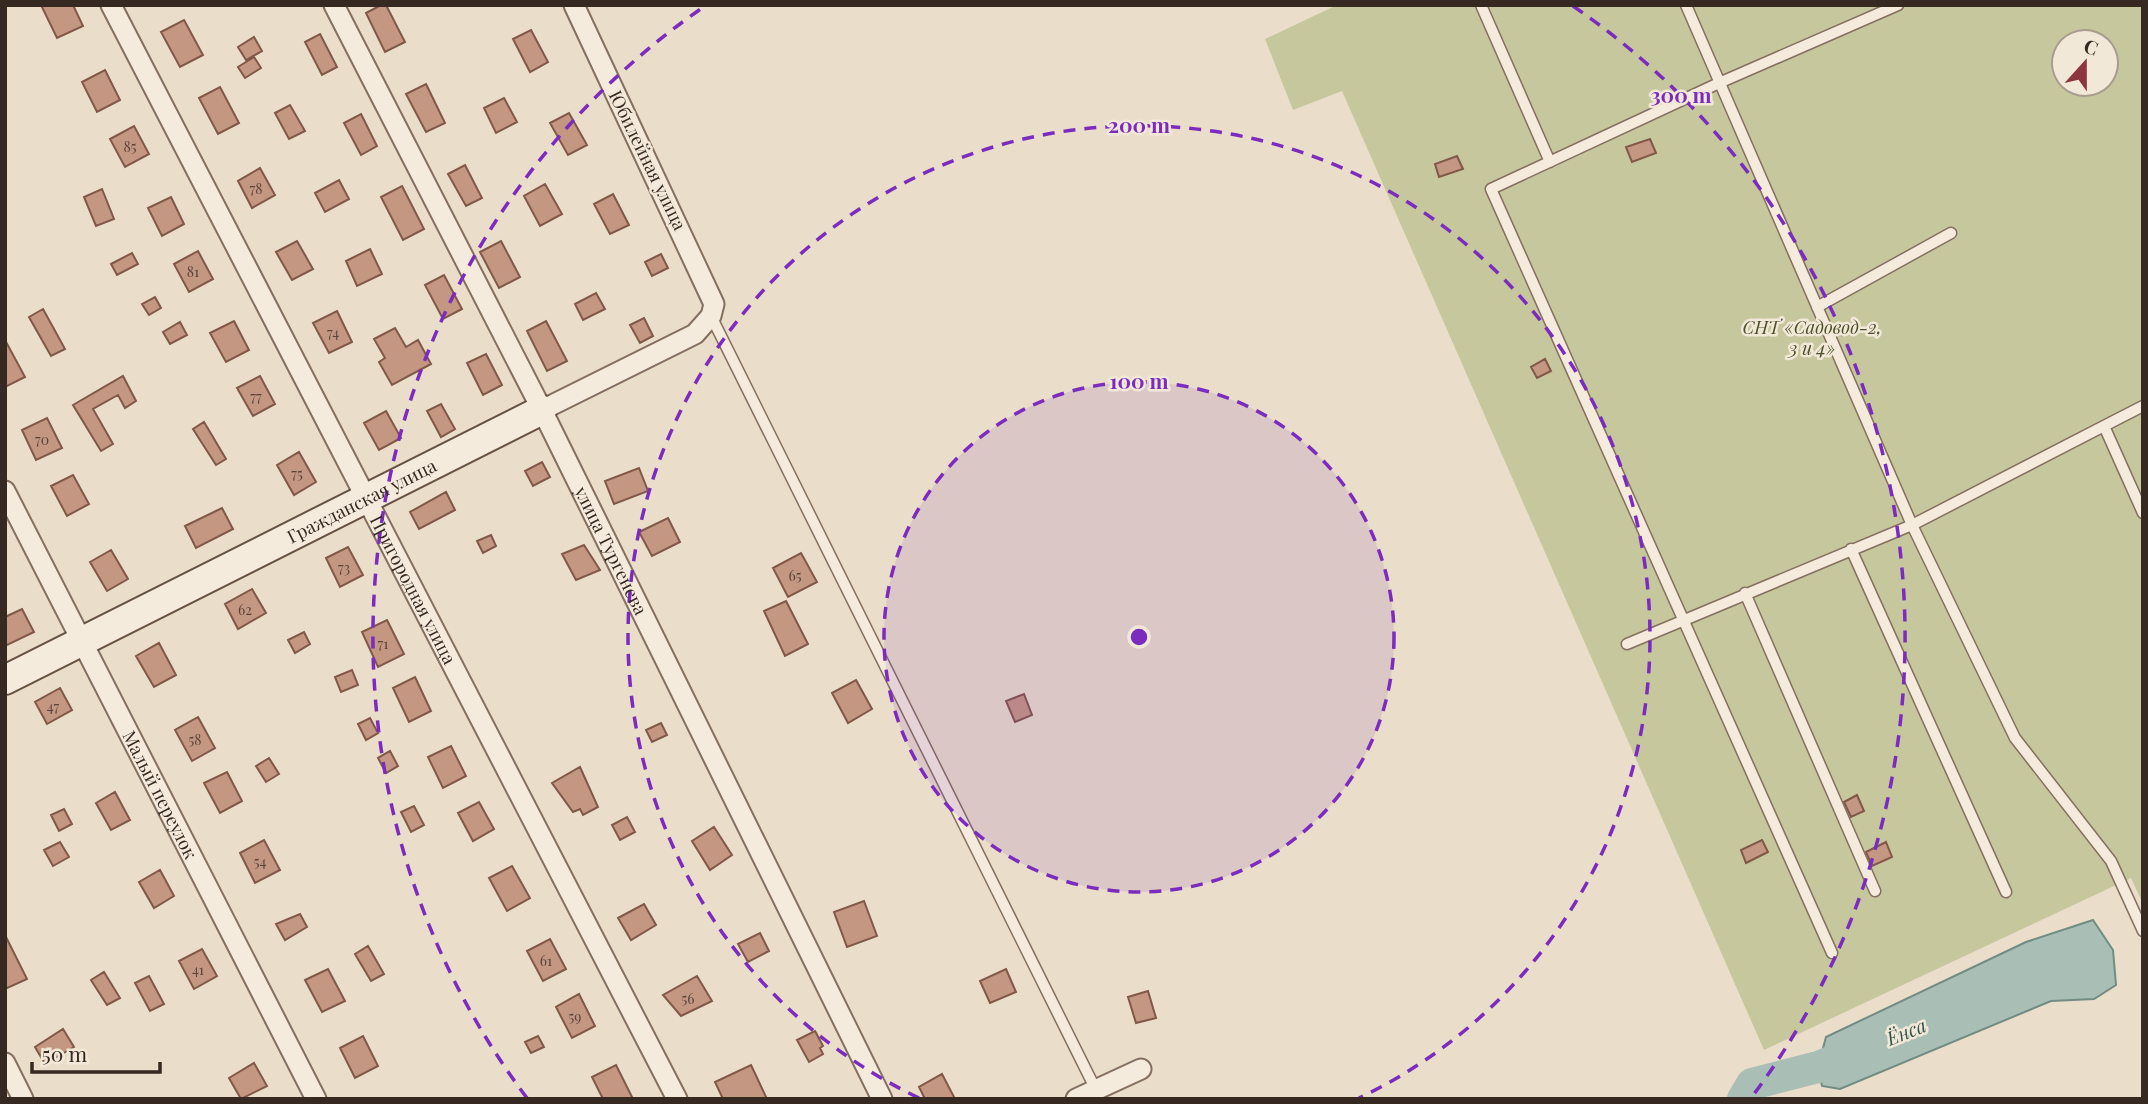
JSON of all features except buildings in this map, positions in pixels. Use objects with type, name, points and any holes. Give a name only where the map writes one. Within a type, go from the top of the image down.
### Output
[{"type":"street","name":"Пригородная улица","points":[[111,5],[367,495],[677,1099]]},
{"type":"street","name":"улица Тургенева","points":[[334,5],[542,410],[882,1099]]},
{"type":"street","name":"Юбилейная улица","points":[[574,5],[711,292],[714,304],[711,316]]},
{"type":"street","name":"Гражданская улица","points":[[5,680],[367,495],[695,334],[711,316]]},
{"type":"street","name":"Малый переулок","points":[[5,491],[316,1099]]},
{"type":"street","points":[[5,1063],[23,1099]]},
{"type":"street","points":[[1076,1099],[1141,1069]]},
{"type":"lane","points":[[1480,5],[1550,162]]},
{"type":"lane","points":[[1686,5],[1912,525],[2015,738],[2111,861],[2143,931]]},
{"type":"lane","points":[[1832,953],[1491,189],[1719,82],[1898,5]]},
{"type":"lane","points":[[1817,307],[1951,233]]},
{"type":"lane","points":[[711,316],[1096,1090]]},
{"type":"lane","points":[[1627,644],[1912,525],[2143,406]]},
{"type":"lane","points":[[2104,426],[2143,513]]},
{"type":"lane","points":[[1851,550],[2006,891]]},
{"type":"lane","points":[[1745,593],[1875,891]]},
{"type":"green space","name":"СНТ «Садовод-2, 3 и 4»","points":[[1337,5],[2143,5],[2143,904],[2131,878],[1764,1050],[1342,91],[1293,110],[1265,39]]},
{"type":"water","points":[[2093,920],[2113,950],[2116,985],[2094,999],[2051,1001],[1840,1089],[1822,1086],[1818,1067],[1826,1037],[2026,942]]},
{"type":"waterway","name":"Ёнса","points":[[1743,1099],[1752,1084],[1818,1067],[1858,1051]]}]
